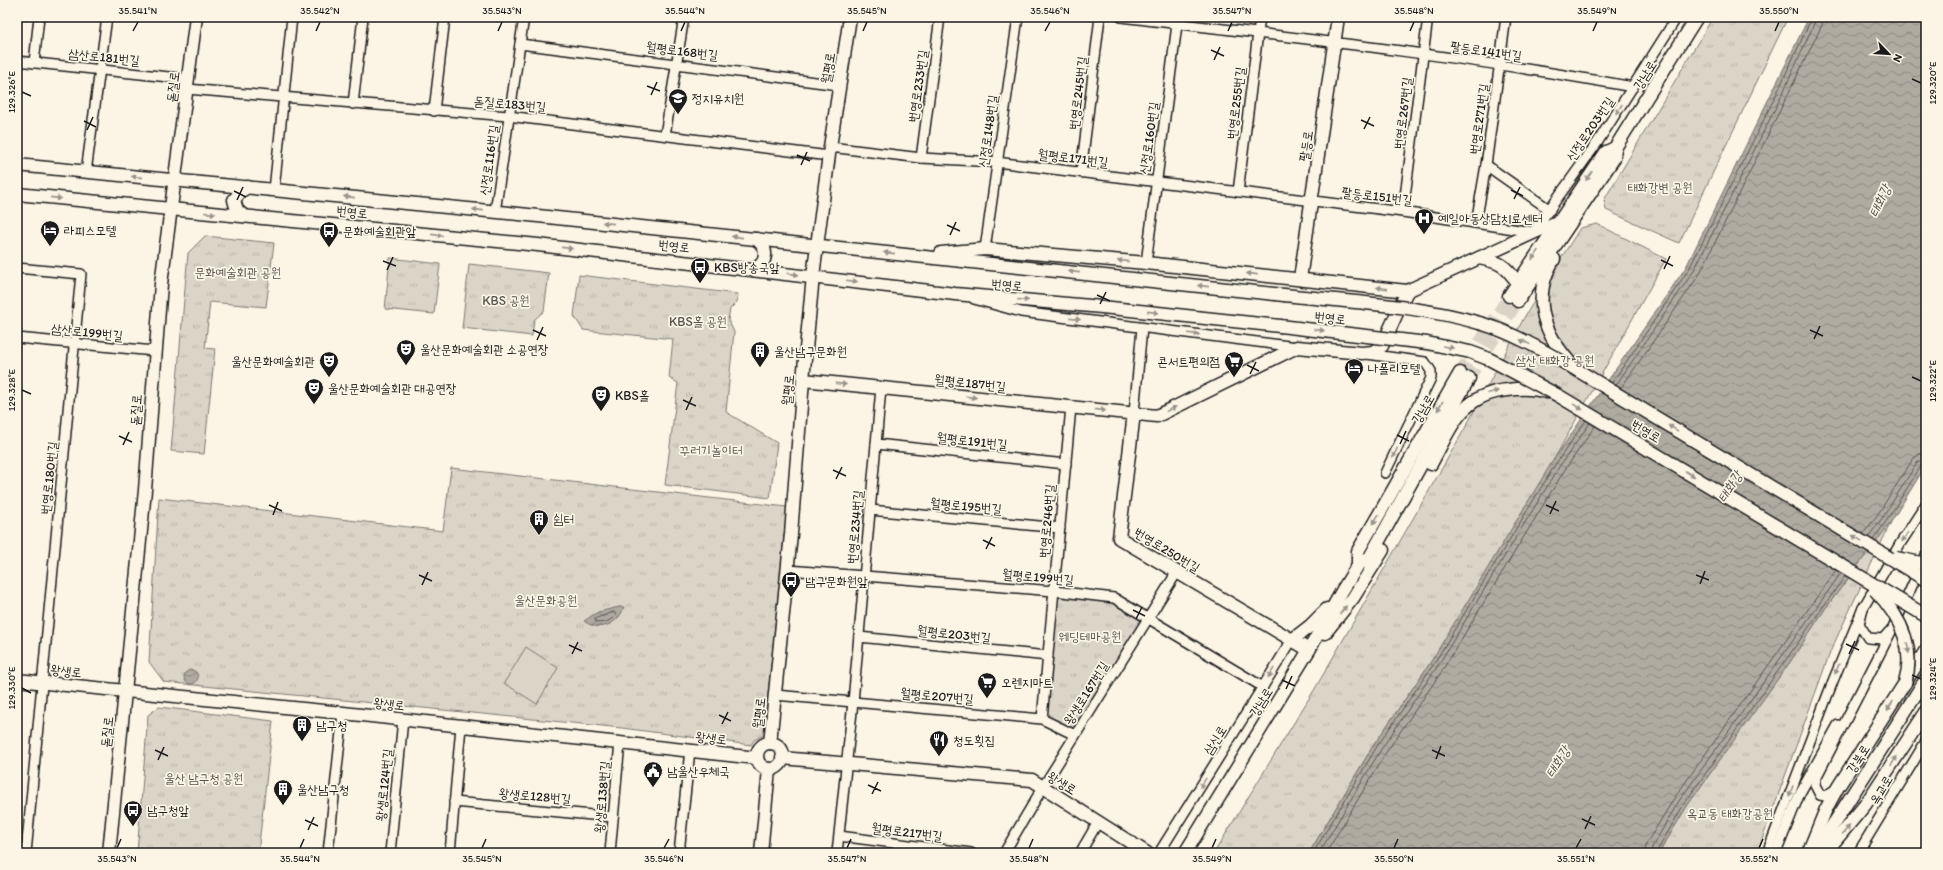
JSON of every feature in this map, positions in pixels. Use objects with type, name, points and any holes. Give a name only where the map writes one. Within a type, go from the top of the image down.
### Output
[{"type":"main road","name":"돋질로","points":[[109,853],[145,490],[154,352],[161,284],[196,17]]},
{"type":"main road","name":"월평로","points":[[770,743],[788,570],[803,380],[817,245],[829,152],[850,17]]},
{"type":"main road","name":"팔등로","points":[[1300,279],[1338,17]]},
{"type":"main road","name":"강남로","points":[[1615,148],[1606,152],[1557,222],[1518,282],[1514,298],[1581,213],[1614,158],[1615,148],[1697,17]]},
{"type":"main road","name":"번영로","points":[[17,165],[817,245],[1401,308],[1463,319],[1502,331],[1548,353],[1926,580]]},
{"type":"main road","points":[[244,216],[236,210],[234,200],[241,190],[248,187]]},
{"type":"main road","name":"번영로","points":[[17,194],[538,245],[814,276],[955,294],[1102,307],[1280,326],[1454,348],[1489,359],[1559,396],[1926,616]]},
{"type":"main road","points":[[916,256],[985,249],[1146,262],[1407,291],[1533,232],[1581,213]]},
{"type":"main road","points":[[1577,370],[1559,349],[1542,313],[1540,300],[1542,286],[1549,268],[1573,232],[1581,213]]},
{"type":"main road","points":[[753,270],[763,262],[766,256],[762,243],[756,239]]},
{"type":"main road","points":[[1479,258],[1501,263],[1518,282]]},
{"type":"main road","points":[[1134,413],[1157,416],[1297,347],[1362,353],[1373,352],[1382,346],[1407,291]]},
{"type":"main road","name":"강남로","points":[[1185,853],[1309,650],[1358,565],[1358,551],[1464,375]]},
{"type":"main road","name":"월평로187번길","points":[[803,380],[1134,413]]},
{"type":"main road","points":[[1309,650],[1353,598],[1375,564],[1461,412],[1473,400],[1486,394],[1501,390],[1534,389],[1559,396]]},
{"type":"main road","name":"번영로250번길","points":[[1134,413],[1119,538],[1309,650]]},
{"type":"main road","points":[[1882,554],[1926,564]]},
{"type":"main road","points":[[1866,580],[1892,611],[1904,632],[1907,641],[1910,663],[1905,683]]},
{"type":"main road","points":[[1292,640],[1310,626],[1342,591]]},
{"type":"main road","points":[[1808,853],[1838,787],[1926,650]]},
{"type":"main road","name":"왕생로","points":[[17,680],[403,719],[757,758]]},
{"type":"main road","name":"강북로","points":[[1815,853],[1926,680]]},
{"type":"main road","points":[[1825,853],[1865,805],[1926,712]]},
{"type":"main road","points":[[770,743],[778,746],[781,750],[782,758],[779,765],[769,769],[760,765],[757,758],[759,748],[770,743]]},
{"type":"main road","name":"왕생로","points":[[782,758],[1032,780],[1147,853]]},
{"type":"main road","points":[[761,853],[769,769]]},
{"type":"street","points":[[34,63],[39,17]]},
{"type":"street","points":[[86,172],[107,17]]},
{"type":"street","points":[[274,190],[292,17]]},
{"type":"street","points":[[353,104],[364,17]]},
{"type":"street","points":[[434,111],[445,17]]},
{"type":"street","name":"신정로116번길","points":[[495,212],[508,116],[524,17]]},
{"type":"street","points":[[665,135],[684,17]]},
{"type":"street","name":"번영로233번길","points":[[921,158],[940,17]]},
{"type":"street","name":"신정로148번길","points":[[985,249],[996,162],[1018,17]]},
{"type":"street","name":"번영로245번길","points":[[1081,172],[1100,17]]},
{"type":"street","name":"팔등로141번길","points":[[1121,17],[1178,20],[1258,34],[1423,55],[1634,87]]},
{"type":"street","name":"번영로255번길","points":[[1238,192],[1260,17]]},
{"type":"street","name":"번영로267번길","points":[[1403,212],[1428,17]]},
{"type":"street","name":"번영로271번길","points":[[1476,223],[1486,165],[1506,17]]},
{"type":"street","name":"신정로203번길","points":[[1533,232],[1550,210],[1634,87],[1677,17]]},
{"type":"street","name":"신정로160번길","points":[[1146,262],[1178,20]]},
{"type":"street","name":"월평로168번길","points":[[520,44],[839,85]]},
{"type":"street","name":"삼산로181번길","points":[[17,61],[100,70],[188,84]]},
{"type":"street","name":"돋질로183번길","points":[[188,84],[284,98],[508,116],[665,135],[829,152]]},
{"type":"street","name":"월평로171번길","points":[[829,152],[996,162],[1156,183],[1312,201]]},
{"type":"street","points":[[1486,165],[1550,210]]},
{"type":"street","name":"팔등로151번길","points":[[1312,201],[1403,212],[1533,232]]},
{"type":"street","name":"번영로180번길","points":[[17,268],[81,274],[26,853]]},
{"type":"street","points":[[955,294],[1021,312],[1297,347]]},
{"type":"street","name":"번영로250번길","points":[[1134,413],[1142,328]]},
{"type":"street","name":"삼산로199번길","points":[[17,338],[154,352]]},
{"type":"street","points":[[1362,353],[1425,362],[1431,371],[1431,378],[1385,473]]},
{"type":"street","name":"번영로234번길","points":[[837,853],[853,702],[881,388]]},
{"type":"street","name":"번영로246번길","points":[[1042,719],[1071,407]]},
{"type":"street","name":"월평로191번길","points":[[876,444],[1066,464]]},
{"type":"street","points":[[1767,853],[1833,681],[1863,608],[1900,544],[1926,504]]},
{"type":"street","name":"월평로195번길","points":[[870,510],[1060,528]]},
{"type":"street","points":[[1838,787],[1831,794],[1825,796],[1820,795],[1816,791],[1816,778],[1893,628],[1926,555]]},
{"type":"street","name":"월평로199번길","points":[[788,570],[1054,590],[1114,598],[1263,687]]},
{"type":"street","name":"왕생로167번길","points":[[1004,853],[1043,787],[1177,572]]},
{"type":"street","points":[[1863,608],[1859,624],[1868,638],[1883,639],[1893,628]]},
{"type":"street","points":[[1776,853],[1793,808],[1809,776],[1893,628]]},
{"type":"street","name":"월평로203번길","points":[[858,637],[1048,656]]},
{"type":"street","name":"삼신로","points":[[1159,853],[1292,640]]},
{"type":"street","name":"월평로207번길","points":[[775,695],[1042,719]]},
{"type":"street","points":[[328,853],[343,713]]},
{"type":"street","name":"왕생로124번길","points":[[390,853],[403,719]]},
{"type":"street","points":[[1042,719],[1075,736]]},
{"type":"street","points":[[450,853],[460,726]]},
{"type":"street","name":"옥교로","points":[[1858,853],[1926,741]]},
{"type":"street","name":"왕생로138번길","points":[[610,853],[620,742]]},
{"type":"street","points":[[679,853],[690,750]]},
{"type":"street","name":"왕생로128번길","points":[[454,802],[613,817]]},
{"type":"street","points":[[1080,853],[1098,822]]},
{"type":"street","name":"월평로217번길","points":[[839,836],[971,853]]},
{"type":"green space","name":"태화강변 공원","points":[[1713,17],[1788,17],[1679,243],[1606,210],[1604,200]]},
{"type":"green space","name":"삼산 태화강 공원","points":[[1597,224],[1666,259],[1483,586],[1373,746],[1309,853],[1214,853],[1316,687],[1464,430],[1525,316],[1580,228]]},
{"type":"green space","name":"문화예술회관 공원","points":[[205,236],[274,243],[266,307],[210,302],[205,348],[215,349],[204,454],[171,451],[188,253]]},
{"type":"green space","points":[[390,258],[440,264],[434,314],[385,309]]},
{"type":"green space","name":"KBS 공원","points":[[469,264],[549,273],[544,311],[534,320],[532,336],[462,328]]},
{"type":"green space","points":[[579,275],[738,294],[737,302],[730,309],[728,320],[734,332],[726,412],[777,443],[770,498],[665,485],[678,383],[669,378],[673,339],[583,330],[574,316]]},
{"type":"green space","name":"울산문화공원","points":[[451,468],[787,507],[764,735],[754,740],[751,745],[622,728],[164,682],[149,662],[159,498],[443,531]]},
{"type":"green space","name":"옥교동 태화강공원","points":[[1891,522],[1831,650],[1757,853],[1659,853],[1687,806],[1790,662],[1825,609]]},
{"type":"green space","name":"웨딩테마공원","points":[[1054,591],[1114,598],[1148,618],[1075,735],[1042,719]]},
{"type":"green space","points":[[526,647],[558,668],[537,704],[504,683]]},
{"type":"green space","name":"울산 남구청 공원","points":[[159,707],[273,721],[258,853],[137,853],[148,715]]},
{"type":"water","name":"태화강","points":[[1809,17],[1926,17],[1926,465],[1891,522],[1825,609],[1790,662],[1687,806],[1659,853],[1309,853],[1373,746],[1430,663],[1552,462],[1686,267]]},
{"type":"water","points":[[624,607],[618,618],[608,625],[590,625],[584,621],[598,612]]},
{"type":"water","points":[[191,670],[196,672],[198,677],[196,682],[191,684],[186,682],[184,677],[186,672]]},
{"type":"tunnel","points":[[1460,373],[1509,296]]},
{"type":"tunnel","points":[[1469,378],[1518,301]]},
{"type":"place","name":"정지유치원","points":[[678,115]]},
{"type":"place","name":"예일아동상담치료센터","points":[[1424,235]]},
{"type":"place","name":"라피스모텔","points":[[50,247]]},
{"type":"place","name":"문화예술회관앞","points":[[329,248]]},
{"type":"place","name":"KBS방송국앞","points":[[700,284]]},
{"type":"place","name":"울산문화예술회관 소공연장","points":[[406,366]]},
{"type":"place","name":"울산남구문화원","points":[[760,368]]},
{"type":"place","name":"울산문화예술회관","points":[[329,378]]},
{"type":"place","name":"콘서트편의점","points":[[1234,378]]},
{"type":"place","name":"나폴리모텔","points":[[1354,385]]},
{"type":"place","name":"울산문화예술회관 대공연장","points":[[314,405]]},
{"type":"place","name":"KBS홀","points":[[601,412]]},
{"type":"place","name":"쉼터","points":[[539,536]]},
{"type":"place","name":"남구문화원앞","points":[[791,598]]},
{"type":"place","name":"오렌지마트","points":[[987,699]]},
{"type":"place","name":"남구청","points":[[302,742]]},
{"type":"place","name":"청도횟집","points":[[939,757]]},
{"type":"place","name":"남울산우체국","points":[[653,788]]},
{"type":"place","name":"울산남구청","points":[[283,806]]},
{"type":"place","name":"남구청앞","points":[[133,827]]},
{"type":"park label","name":"KBS홀 공원","points":[[698,321]]},
{"type":"park label","name":"꾸러기놀이터","points":[[711,450]]}]
